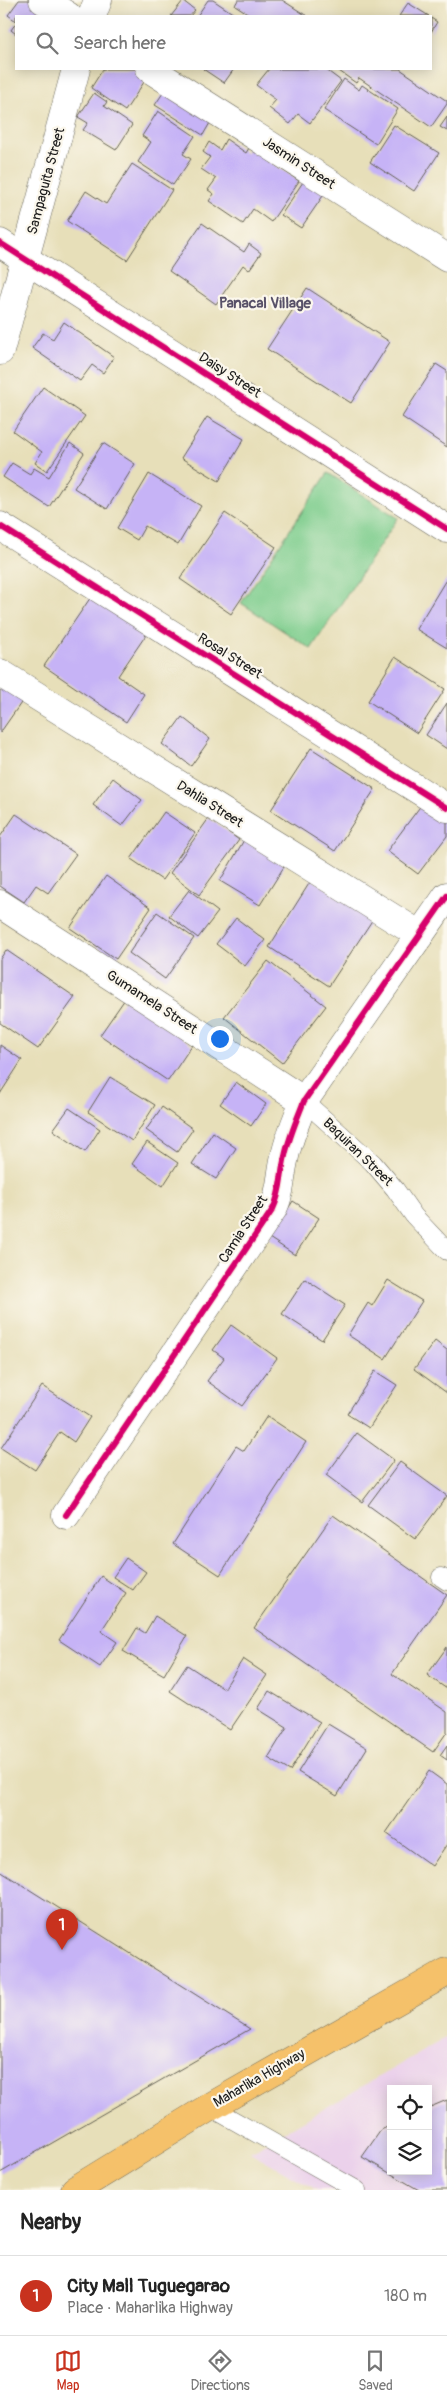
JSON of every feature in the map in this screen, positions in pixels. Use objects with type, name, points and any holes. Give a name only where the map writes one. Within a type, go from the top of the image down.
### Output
[{"type":"highway","name":"Maharlika Highway","points":[[75,2190],[210,2107],[447,1972]]},
{"type":"street","points":[[43,0],[66,15]]},
{"type":"street","points":[[92,15],[98,0]]},
{"type":"street","name":"Sampaguita Street","points":[[0,351],[76,70]]},
{"type":"street","name":"Jasmin Street","points":[[152,70],[447,258]]},
{"type":"street","name":"Daisy Street","points":[[0,242],[447,529]]},
{"type":"street","name":"Rosal Street","points":[[0,526],[447,808]]},
{"type":"street","name":"Dahlia Street","points":[[0,673],[420,935]]},
{"type":"street","name":"Camia Street","points":[[66,1515],[273,1209],[281,1193],[284,1159],[289,1138],[304,1101],[447,896]]},
{"type":"street","name":"Gumamela Street","points":[[0,904],[304,1101]]},
{"type":"lane","name":"Baquiran Street","points":[[304,1101],[373,1163],[414,1216],[447,1251]]},
{"type":"lane","points":[[210,2107],[358,2190]]},
{"type":"shaded area","points":[[447,2037],[447,2190],[317,2190],[250,2152]]},
{"type":"green space","points":[[328,473],[398,518],[311,649],[241,603]]},
{"type":"building","points":[[19,0],[34,0],[56,15],[15,15],[15,20],[8,15]]},
{"type":"building","points":[[208,0],[213,0],[236,15],[198,15]]},
{"type":"building","points":[[238,0],[282,0],[305,15],[250,15],[235,5]]},
{"type":"building","points":[[183,1],[195,10],[191,15],[172,15]]},
{"type":"building","points":[[408,3],[427,15],[400,15]]},
{"type":"building","points":[[432,19],[437,22],[432,30]]},
{"type":"building","points":[[15,24],[15,33],[11,30]]},
{"type":"building","points":[[102,70],[146,70],[150,73],[125,111],[91,88]]},
{"type":"building","points":[[204,70],[233,70],[224,83]]},
{"type":"building","points":[[268,70],[326,70],[341,81],[310,123],[298,114],[290,124],[269,108],[276,100],[256,85]]},
{"type":"building","points":[[401,70],[447,101],[447,104],[431,127],[359,78],[356,83],[339,71]]},
{"type":"building","points":[[344,79],[359,90],[362,85],[398,109],[376,144],[324,110]]},
{"type":"building","points":[[167,87],[214,116],[203,135],[155,105]]},
{"type":"building","points":[[94,93],[107,102],[104,106],[132,125],[116,150],[83,130],[88,123],[78,117]]},
{"type":"building","points":[[158,111],[195,136],[183,154],[191,159],[173,185],[138,162],[151,142],[142,136]]},
{"type":"building","points":[[447,117],[447,131],[440,127]]},
{"type":"building","points":[[394,125],[439,153],[414,191],[370,162]]},
{"type":"building","points":[[226,139],[246,153],[249,148],[299,181],[271,222],[253,209],[243,224],[209,201],[214,194],[208,190],[216,179],[201,169],[210,157],[203,152],[209,142],[220,150]]},
{"type":"building","points":[[132,164],[172,190],[127,260],[67,221],[86,191],[106,204]]},
{"type":"building","points":[[307,176],[327,190],[301,228],[281,215]]},
{"type":"building","points":[[202,223],[244,252],[249,244],[261,253],[249,270],[243,265],[216,304],[169,271]]},
{"type":"building","points":[[307,288],[390,342],[351,403],[267,349]]},
{"type":"building","points":[[64,322],[114,357],[103,373],[92,365],[80,381],[32,348],[43,333],[53,339]]},
{"type":"building","points":[[436,364],[447,371],[447,447],[402,417]]},
{"type":"building","points":[[43,387],[85,416],[47,471],[35,463],[42,452],[13,431]]},
{"type":"building","points":[[207,417],[244,439],[219,481],[181,458]]},
{"type":"building","points":[[70,443],[84,453],[49,507],[3,477],[12,463],[30,474],[34,468],[49,477]]},
{"type":"building","points":[[103,443],[135,464],[107,509],[74,488]]},
{"type":"building","points":[[149,474],[201,506],[178,545],[145,526],[137,540],[117,528]]},
{"type":"building","points":[[225,513],[276,547],[231,614],[180,579]]},
{"type":"building","points":[[447,578],[447,648],[416,629]]},
{"type":"building","points":[[95,591],[150,629],[118,676],[144,694],[126,722],[44,666]]},
{"type":"building","points":[[395,657],[445,689],[417,733],[368,701]]},
{"type":"building","points":[[0,684],[23,700],[0,733]]},
{"type":"building","points":[[447,703],[447,749],[426,735]]},
{"type":"building","points":[[182,717],[210,739],[191,766],[162,744]]},
{"type":"building","points":[[311,748],[375,789],[335,851],[271,810]]},
{"type":"building","points":[[113,778],[142,800],[122,826],[93,805]]},
{"type":"building","points":[[422,804],[447,822],[447,836],[418,874],[387,851]]},
{"type":"building","points":[[164,812],[195,833],[162,880],[131,859]]},
{"type":"building","points":[[16,814],[76,854],[48,893],[36,885],[24,902],[0,886],[0,837]]},
{"type":"building","points":[[209,818],[239,840],[199,895],[170,873]]},
{"type":"building","points":[[244,840],[285,865],[260,905],[220,881]]},
{"type":"building","points":[[106,876],[151,908],[116,959],[70,928]]},
{"type":"building","points":[[312,879],[373,919],[329,986],[269,947]]},
{"type":"building","points":[[189,890],[218,912],[198,938],[169,916]]},
{"type":"building","points":[[157,912],[194,938],[165,979],[129,953]]},
{"type":"building","points":[[236,918],[265,940],[245,966],[216,944]]},
{"type":"building","points":[[6,950],[75,997],[38,1049],[0,1023],[0,959]]},
{"type":"building","points":[[268,961],[326,1006],[282,1063],[224,1017]]},
{"type":"building","points":[[125,999],[192,1045],[168,1081],[100,1035]]},
{"type":"building","points":[[0,1045],[22,1060],[0,1094]]},
{"type":"building","points":[[110,1077],[155,1105],[132,1141],[88,1112]]},
{"type":"building","points":[[236,1082],[266,1104],[251,1126],[220,1104]]},
{"type":"building","points":[[162,1107],[193,1129],[177,1152],[146,1130]]},
{"type":"building","points":[[69,1108],[100,1129],[85,1152],[53,1130]]},
{"type":"building","points":[[213,1132],[236,1148],[216,1179],[192,1164]]},
{"type":"building","points":[[147,1142],[178,1163],[163,1186],[132,1164]]},
{"type":"building","points":[[293,1201],[319,1218],[295,1255],[269,1238]]},
{"type":"building","points":[[305,1279],[345,1305],[322,1340],[282,1314]]},
{"type":"building","points":[[388,1280],[422,1301],[385,1359],[348,1335],[368,1303],[372,1306]]},
{"type":"building","points":[[231,1325],[277,1358],[242,1406],[207,1381],[224,1358],[213,1350]]},
{"type":"building","points":[[435,1341],[447,1350],[447,1393],[414,1369]]},
{"type":"building","points":[[375,1371],[397,1385],[369,1428],[347,1414]]},
{"type":"building","points":[[42,1386],[90,1417],[74,1442],[60,1432],[35,1470],[1,1448]]},
{"type":"building","points":[[267,1416],[306,1442],[220,1575],[173,1544],[236,1446],[244,1451]]},
{"type":"building","points":[[357,1433],[394,1460],[362,1502],[326,1475]]},
{"type":"building","points":[[400,1462],[447,1496],[415,1539],[368,1505]]},
{"type":"building","points":[[333,1515],[447,1595],[392,1674],[447,1712],[447,1732],[433,1752],[254,1628]]},
{"type":"building","points":[[126,1558],[146,1572],[133,1590],[113,1577]]},
{"type":"building","points":[[101,1576],[126,1593],[101,1631],[117,1642],[100,1667],[59,1640]]},
{"type":"building","points":[[155,1616],[187,1636],[164,1675],[123,1651],[137,1628],[145,1633]]},
{"type":"building","points":[[447,1647],[447,1689],[427,1675]]},
{"type":"building","points":[[243,1659],[267,1675],[230,1730],[170,1691],[187,1665],[224,1689]]},
{"type":"building","points":[[269,1691],[320,1722],[290,1771],[268,1758],[287,1727],[258,1709]]},
{"type":"building","points":[[328,1724],[367,1748],[337,1796],[298,1772]]},
{"type":"building","points":[[447,1745],[447,1760],[440,1755]]},
{"type":"building","points":[[429,1771],[447,1784],[447,1844],[432,1866],[386,1833]]},
{"type":"building","points":[[0,1871],[250,2029],[0,2173]]},
{"type":"building","points":[[447,2100],[447,2190],[419,2190],[393,2175],[432,2175],[432,2106]]},
{"type":"building","points":[[387,2127],[387,2171],[362,2157],[381,2130]]},
{"type":"cycle path","points":[[0,243],[447,529]]},
{"type":"cycle path","points":[[0,526],[447,808]]},
{"type":"cycle path","points":[[66,1515],[273,1209],[278,1196],[283,1163],[293,1128],[304,1101],[447,896]]},
{"type":"place","name":"City Mall Tuguegarao","points":[[62,1950]]},
{"type":"district","name":"Panacal Village","points":[[265,303]]}]
